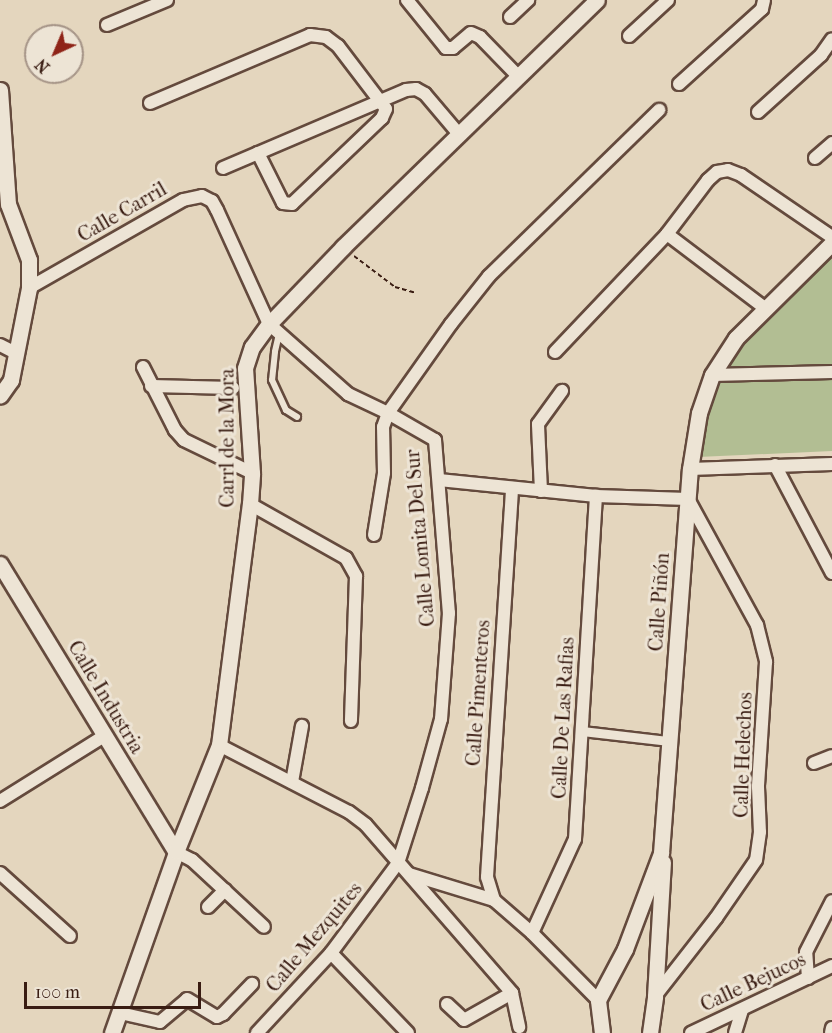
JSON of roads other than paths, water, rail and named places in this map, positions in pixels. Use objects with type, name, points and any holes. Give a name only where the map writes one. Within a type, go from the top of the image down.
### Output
[{"type":"street","points":[[107,25],[167,0]]},
{"type":"street","points":[[407,0],[446,48],[453,48],[471,33],[480,37],[518,75]]},
{"type":"street","points":[[510,17],[528,0]]},
{"type":"street","name":"Carrl de la Mora","points":[[112,1033],[176,852],[219,745],[250,504],[252,472],[245,368],[252,347],[275,329],[343,247],[597,0]]},
{"type":"street","points":[[629,36],[668,0]]},
{"type":"street","points":[[680,84],[762,9],[764,0]]},
{"type":"street","points":[[150,103],[310,35],[326,37],[338,46],[386,109],[382,118],[292,204],[283,203],[258,153]]},
{"type":"street","points":[[758,112],[821,55],[832,39]]},
{"type":"street","points":[[223,168],[406,90],[416,89],[425,94],[458,133]]},
{"type":"street","points":[[0,90],[8,204],[29,260],[29,288],[11,380],[0,396]]},
{"type":"street","points":[[374,535],[384,474],[383,427],[388,413],[451,324],[489,276],[659,110]]},
{"type":"street","points":[[815,158],[832,143]]},
{"type":"street","points":[[555,352],[667,234],[708,180],[717,172],[728,170],[741,175],[832,237]]},
{"type":"street","name":"Calle Carril","points":[[29,288],[183,200],[202,196],[212,201],[217,210],[275,329]]},
{"type":"street","points":[[667,234],[765,308]]},
{"type":"street","name":"Calle Piñón","points":[[598,1000],[625,949],[661,853],[690,469],[699,413],[712,375],[736,338],[832,243]]},
{"type":"street","name":"Calle Lomita Del Sur","points":[[275,329],[348,394],[388,413],[435,440],[449,613],[441,719],[398,863]]},
{"type":"street","points":[[0,345],[16,353]]},
{"type":"street","points":[[143,367],[184,440],[252,472]]},
{"type":"street","points":[[712,375],[832,372]]},
{"type":"street","points":[[152,386],[233,388]]},
{"type":"street","points":[[541,491],[538,424],[562,391]]},
{"type":"street","points":[[690,469],[832,464]]},
{"type":"street","points":[[775,465],[829,560],[832,573]]},
{"type":"street","points":[[439,480],[596,496],[688,499]]},
{"type":"street","name":"Calle Pimenteros","points":[[494,900],[487,877],[512,488]]},
{"type":"street","name":"Calle De Las Rafias","points":[[532,933],[575,839],[596,496]]},
{"type":"street","name":"Calle Helechos","points":[[655,996],[752,867],[756,860],[760,832],[758,787],[766,662],[757,625],[688,499]]},
{"type":"street","points":[[250,504],[346,558],[356,576],[351,721]]},
{"type":"street","name":"Calle Industria","points":[[0,564],[176,852]]},
{"type":"street","points":[[292,782],[302,726]]},
{"type":"street","points":[[582,731],[669,741]]},
{"type":"street","points":[[0,801],[105,736]]},
{"type":"street","points":[[219,745],[350,812],[366,825],[512,993],[519,1027]]},
{"type":"street","points":[[814,762],[832,756]]},
{"type":"street","points":[[176,852],[192,860],[264,927]]},
{"type":"street","points":[[650,1033],[655,996],[663,865],[661,853]]},
{"type":"street","name":"Calle Mezquites","points":[[257,1033],[331,953],[398,863]]},
{"type":"street","points":[[0,873],[70,936]]},
{"type":"street","points":[[408,874],[494,900],[532,933],[598,1000],[602,1033]]},
{"type":"street","points":[[208,907],[225,890]]},
{"type":"street","points":[[808,978],[806,952],[832,901]]},
{"type":"street","points":[[331,953],[408,1033]]},
{"type":"street","name":"Calle Bejucos","points":[[691,1033],[832,966]]},
{"type":"street","points":[[120,1012],[160,1022],[187,999],[217,1017],[223,1014],[252,984]]},
{"type":"street","points":[[447,1004],[464,1020],[512,993]]},
{"type":"street","points":[[735,1033],[742,1010]]},
{"type":"street","points":[[831,1033],[832,1028]]},
{"type":"lane","points":[[275,329],[272,380],[286,410],[297,417]]}]
